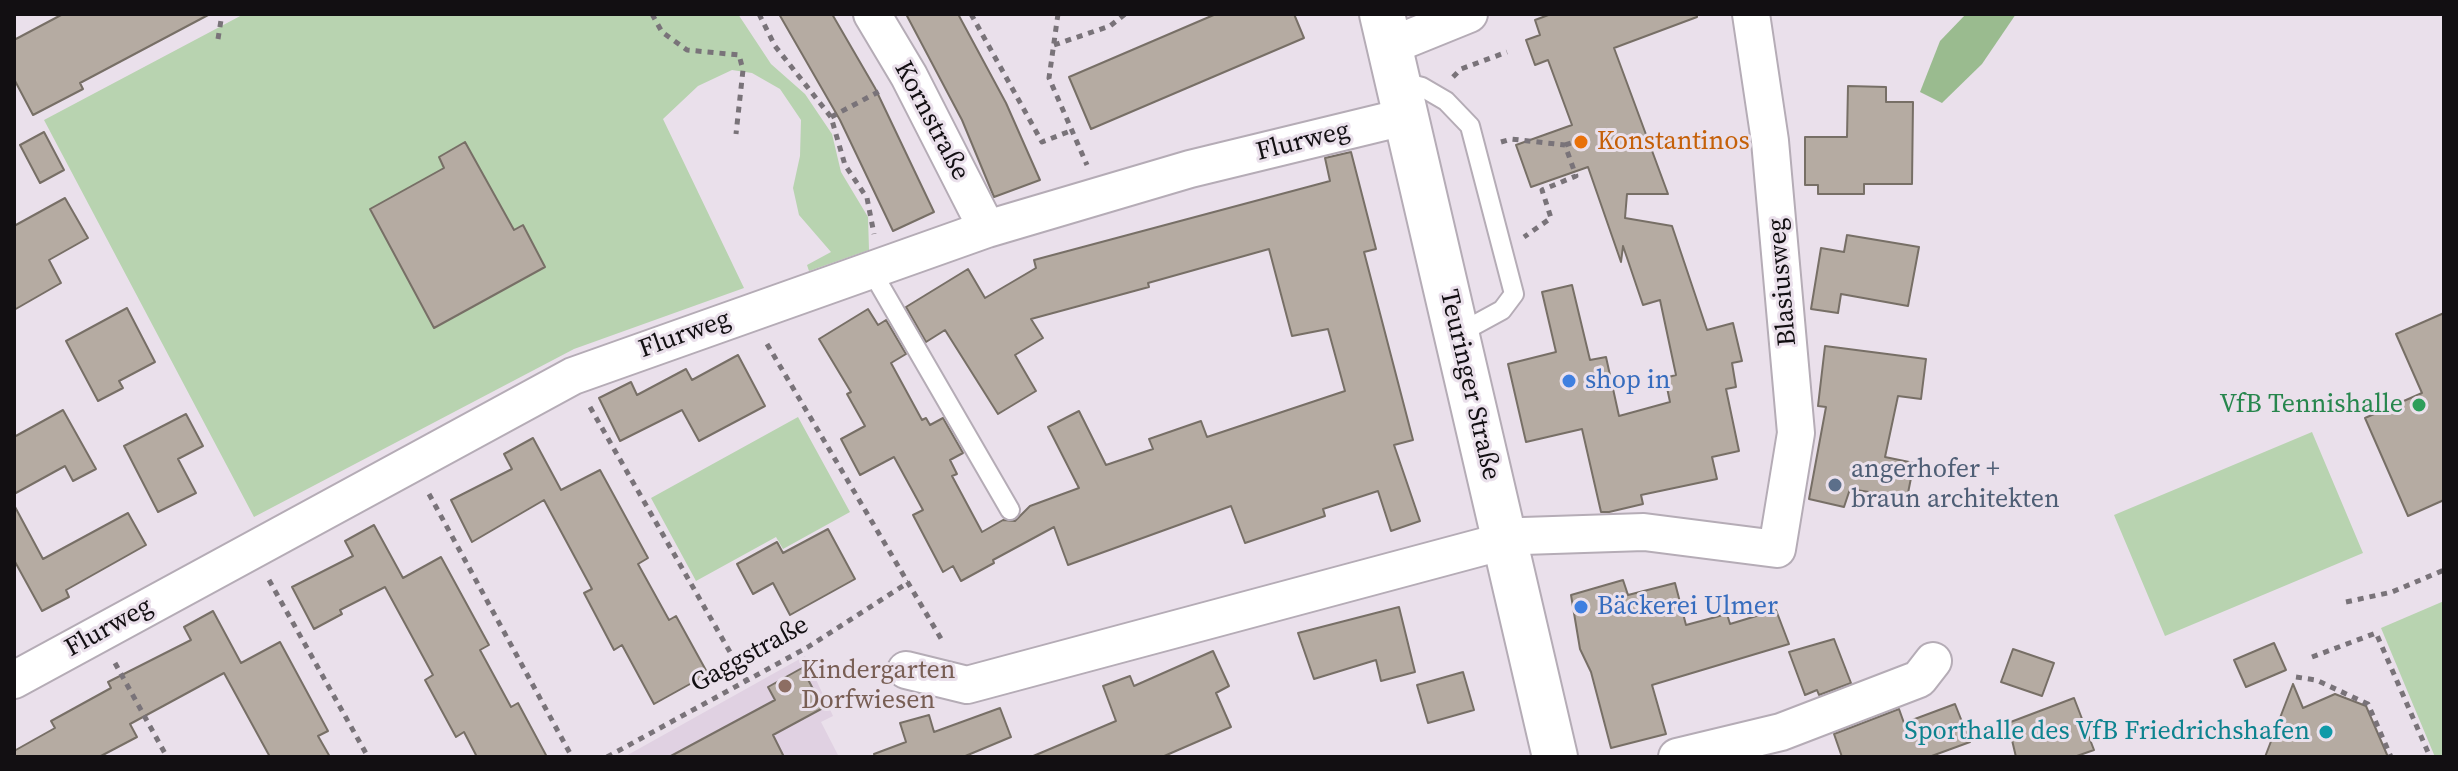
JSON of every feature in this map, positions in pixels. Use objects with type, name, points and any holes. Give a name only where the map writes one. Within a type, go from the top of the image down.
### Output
[{"type":"street","name":"Kornstraße","points":[[872,14],[909,76],[987,229]]},
{"type":"street","points":[[1403,71],[1411,41],[1469,14]]},
{"type":"street","name":"Blasiusweg","points":[[1504,540],[1523,536],[1644,532],[1777,549],[1796,433],[1770,141],[1751,14]]},
{"type":"street","name":"Flurweg","points":[[14,680],[573,376],[987,229],[1190,169],[1403,71]]},
{"type":"street","name":"Teuringer Straße","points":[[1403,71],[1458,334],[1555,757]]},
{"type":"street","points":[[906,670],[967,685],[1504,540]]},
{"type":"street","points":[[1677,757],[1781,732],[1919,679],[1933,661]]},
{"type":"lane","points":[[1403,71],[1470,126],[1479,149],[1514,294],[1502,310],[1458,334]]},
{"type":"lane","points":[[880,267],[1010,510]]},
{"type":"path","points":[[218,39],[222,14]]},
{"type":"path","points":[[652,14],[662,32],[687,50],[739,55],[743,70],[736,134]]},
{"type":"path","points":[[759,14],[775,46],[831,117],[845,165],[867,198],[880,267]]},
{"type":"path","points":[[971,14],[1042,142],[1073,130]]},
{"type":"path","points":[[1058,14],[1049,78],[1073,130],[1096,197]]},
{"type":"path","points":[[1054,45],[1110,26],[1125,14]]},
{"type":"path","points":[[1403,71],[1461,69],[1507,52]]},
{"type":"path","points":[[831,117],[866,98]]},
{"type":"path","points":[[1479,149],[1511,139],[1565,145],[1578,141]]},
{"type":"path","points":[[1503,252],[1551,218],[1542,190],[1576,176],[1565,145]]},
{"type":"path","points":[[748,312],[967,685]]},
{"type":"path","points":[[573,376],[746,680]]},
{"type":"path","points":[[412,463],[572,757]]},
{"type":"path","points":[[252,551],[368,757]]},
{"type":"path","points":[[2346,602],[2392,592],[2444,570]]},
{"type":"path","name":"Gaggstraße","points":[[607,757],[808,647],[909,582]]},
{"type":"path","points":[[2312,657],[2376,633],[2430,757]]},
{"type":"path","points":[[99,634],[167,757]]},
{"type":"path","points":[[2296,677],[2316,680],[2368,704],[2391,757]]},
{"type":"shaded area","name":"Kindergarten Dorfwiesen","points":[[805,656],[833,716],[821,722],[839,757],[624,757]]},
{"type":"green space","points":[[244,14],[738,14],[771,64],[805,94],[832,134],[841,172],[868,217],[869,250],[809,271],[807,265],[831,252],[799,215],[793,188],[800,156],[801,120],[780,89],[752,73],[732,70],[698,86],[663,119],[744,288],[574,349],[254,517],[44,120]]},
{"type":"green space","points":[[1966,14],[2016,14],[1982,64],[1942,103],[1920,92],[1940,41]]},
{"type":"green space","points":[[798,417],[850,512],[783,549],[776,537],[696,581],[651,498]]},
{"type":"green space","points":[[2312,432],[2363,553],[2165,636],[2114,515]]},
{"type":"green space","points":[[2444,601],[2444,757],[2435,757],[2381,628]]},
{"type":"building","points":[[63,14],[210,14],[80,83],[83,89],[33,115],[14,79],[14,40]]},
{"type":"building","points":[[779,14],[832,14],[875,88],[934,212],[893,231],[840,120]]},
{"type":"building","points":[[906,14],[958,14],[1006,103],[1040,180],[994,197],[962,120]]},
{"type":"building","points":[[1216,14],[1294,14],[1304,38],[1091,129],[1069,77]]},
{"type":"building","points":[[1551,14],[1697,14],[1697,17],[1614,48],[1668,194],[1627,194],[1625,218],[1672,226],[1707,330],[1733,323],[1742,361],[1732,363],[1736,387],[1726,389],[1739,451],[1712,457],[1717,479],[1641,495],[1643,504],[1609,512],[1601,512],[1582,429],[1526,442],[1508,364],[1556,352],[1542,292],[1572,285],[1590,360],[1606,357],[1619,416],[1670,402],[1665,378],[1676,375],[1660,300],[1643,305],[1623,246],[1621,262],[1588,167],[1531,187],[1516,145],[1572,125],[1548,60],[1535,65],[1526,40],[1540,35],[1535,20]]},
{"type":"building","points":[[1848,86],[1886,87],[1886,102],[1913,102],[1912,184],[1864,184],[1864,194],[1818,194],[1818,185],[1805,185],[1805,137],[1847,137]]},
{"type":"building","points":[[44,132],[64,170],[40,183],[20,145]]},
{"type":"building","points":[[465,142],[514,230],[523,225],[545,267],[434,328],[370,209],[444,168],[439,157]]},
{"type":"building","points":[[1351,152],[1376,249],[1364,252],[1413,440],[1394,445],[1420,521],[1391,531],[1378,491],[1323,509],[1325,516],[1245,543],[1231,506],[1068,565],[1054,527],[961,581],[953,566],[943,572],[913,515],[923,510],[894,457],[860,475],[841,439],[865,426],[847,394],[851,392],[819,339],[868,309],[878,325],[886,320],[906,354],[891,363],[922,420],[926,418],[930,425],[943,418],[963,453],[950,460],[957,474],[952,476],[982,532],[1003,520],[1015,521],[1030,506],[1079,488],[1048,427],[1079,411],[1106,465],[1153,449],[1149,439],[1201,421],[1207,437],[1345,391],[1328,329],[1292,336],[1269,249],[1148,283],[1149,287],[1031,319],[1043,338],[1015,355],[1036,391],[998,414],[945,330],[926,342],[906,307],[968,269],[985,298],[1036,268],[1034,260],[1330,181],[1325,158]]},
{"type":"building","points":[[65,198],[88,238],[49,260],[61,283],[14,310],[14,226]]},
{"type":"building","points":[[1847,235],[1919,247],[1908,306],[1841,294],[1838,313],[1811,309],[1821,248],[1844,252]]},
{"type":"building","points":[[127,308],[155,362],[119,381],[123,388],[98,401],[66,341]]},
{"type":"building","name":"VfB Tennishalle","points":[[2444,313],[2444,500],[2408,516],[2365,418],[2422,393],[2396,334]]},
{"type":"building","points":[[1825,346],[1926,359],[1921,399],[1898,396],[1885,457],[1914,463],[1907,498],[1850,489],[1844,507],[1809,499],[1826,407],[1818,406]]},
{"type":"building","points":[[738,355],[765,406],[699,441],[682,410],[620,441],[599,398],[631,382],[637,395],[686,369],[692,380]]},
{"type":"building","points":[[63,410],[96,469],[73,481],[65,466],[14,494],[14,437]]},
{"type":"building","points":[[186,414],[203,446],[178,459],[196,493],[158,512],[124,446]]},
{"type":"building","points":[[533,438],[561,490],[600,470],[648,558],[638,564],[669,620],[676,616],[708,674],[654,704],[622,645],[614,650],[584,593],[592,589],[544,500],[472,542],[451,500],[512,469],[504,454]]},
{"type":"building","points":[[14,505],[43,559],[128,513],[146,545],[66,590],[69,597],[42,611],[14,560]]},
{"type":"building","points":[[374,525],[403,578],[441,557],[489,645],[480,650],[511,707],[518,703],[547,757],[477,757],[464,732],[456,737],[425,680],[433,675],[385,587],[340,610],[342,614],[314,629],[292,587],[353,556],[345,541]]},
{"type":"building","points":[[828,529],[855,579],[790,615],[773,583],[753,594],[737,564],[777,542],[783,553]]},
{"type":"building","points":[[1623,580],[1628,595],[1675,583],[1686,625],[1727,614],[1730,624],[1776,610],[1789,644],[1652,685],[1666,734],[1611,748],[1591,672],[1580,649],[1571,595]]},
{"type":"building","points":[[1399,607],[1415,672],[1381,681],[1376,660],[1314,679],[1298,633]]},
{"type":"building","points":[[213,611],[241,663],[280,642],[328,731],[318,736],[330,757],[270,757],[224,673],[130,724],[137,737],[99,757],[14,757],[14,751],[55,728],[51,721],[111,688],[108,682],[191,640],[184,627]]},
{"type":"building","points":[[1834,639],[1851,683],[1819,695],[1817,690],[1805,695],[1789,652]]},
{"type":"building","points":[[2274,643],[2286,670],[2246,687],[2234,660]]},
{"type":"building","points":[[2013,649],[2054,663],[2042,696],[2001,682]]},
{"type":"building","points":[[1213,651],[1229,686],[1216,693],[1231,727],[1162,757],[1031,757],[1116,721],[1103,686],[1130,676],[1134,686]]},
{"type":"building","points":[[802,668],[823,708],[773,735],[784,757],[669,757],[775,700],[768,687]]},
{"type":"building","points":[[1463,672],[1474,710],[1428,723],[1417,685]]},
{"type":"building","name":"Sporthalle des VfB Friedrichshafen","points":[[2293,684],[2303,708],[2335,694],[2366,706],[2388,757],[2265,757]]},
{"type":"building","points":[[2074,698],[2094,750],[2074,757],[2016,757],[2008,723]]},
{"type":"building","points":[[1955,704],[1970,742],[1929,757],[1842,757],[1834,734],[1899,709],[1904,723]]},
{"type":"building","points":[[1000,708],[1011,737],[963,757],[875,757],[874,754],[906,742],[900,723],[929,715],[934,732]]},
{"type":"place","name":"Konstantinos","points":[[1581,142]]},
{"type":"place","name":"shop in","points":[[1569,381]]},
{"type":"place","name":"VfB Tennishalle","points":[[2419,405]]},
{"type":"place","name":"angerhofer + braun architekten","points":[[1835,485]]},
{"type":"place","name":"Bäckerei Ulmer","points":[[1581,607]]},
{"type":"place","name":"Kindergarten Dorfwiesen","points":[[785,686]]},
{"type":"place","name":"Sporthalle des VfB Friedrichshafen","points":[[2326,732]]}]
